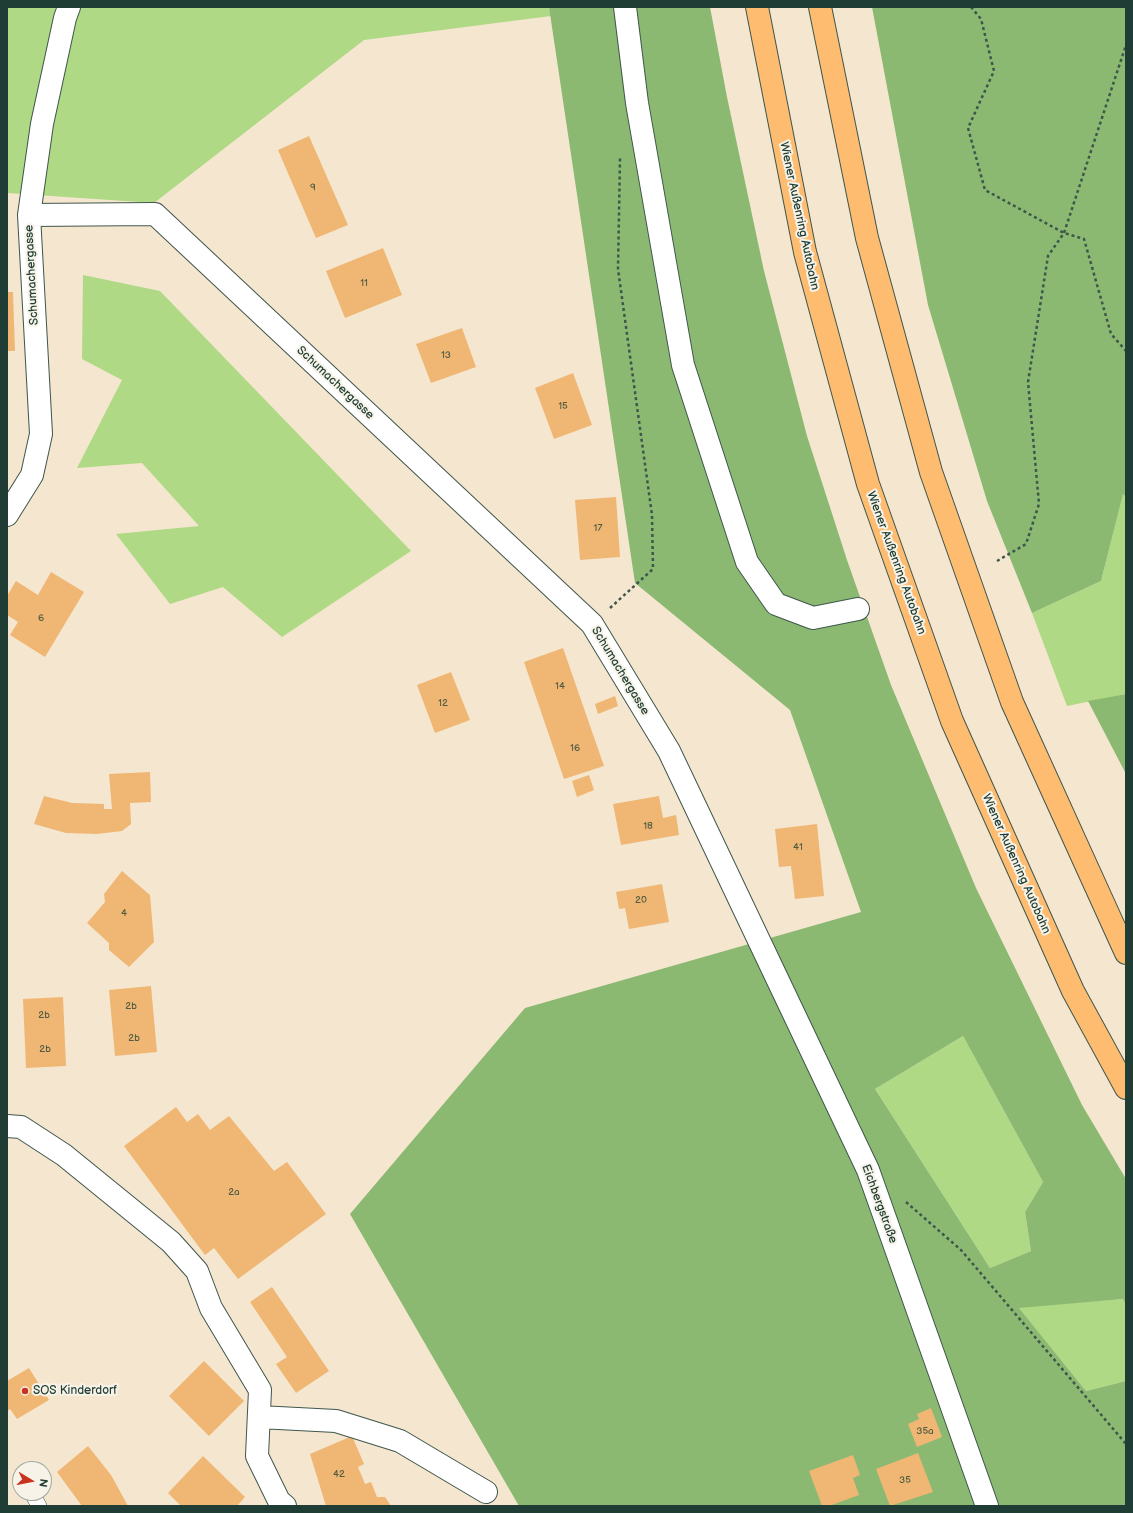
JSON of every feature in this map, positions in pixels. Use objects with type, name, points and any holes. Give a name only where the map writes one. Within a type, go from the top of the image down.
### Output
[{"type":"highway","name":"Wiener Außenring Autobahn","points":[[756,7],[805,252],[868,484],[952,721],[1073,991],[1126,1088]]},
{"type":"highway","points":[[820,7],[867,238],[931,472],[1012,702],[1126,953]]},
{"type":"street","points":[[29,215],[42,124],[65,18],[69,7]]},
{"type":"street","points":[[625,7],[637,104],[683,365],[746,562],[776,604],[813,618],[858,609]]},
{"type":"street","name":"Schumachergasse","points":[[7,515],[32,475],[41,434],[29,215],[155,214],[592,624],[669,751],[746,913]]},
{"type":"street","name":"Eichbergstraße","points":[[746,913],[868,1170],[988,1506]]},
{"type":"street","points":[[7,1126],[21,1127],[64,1154],[172,1242],[197,1271],[211,1308],[260,1390],[257,1456],[279,1501],[285,1506]]},
{"type":"street","points":[[259,1418],[336,1421],[400,1441],[486,1492]]},
{"type":"path","points":[[971,7],[981,19],[994,71],[968,128],[985,190],[1064,233],[1084,239],[1111,334],[1126,351]]},
{"type":"path","points":[[997,561],[1026,544],[1039,504],[1028,382],[1048,256],[1064,233],[1126,45]]},
{"type":"path","points":[[592,624],[654,569],[652,515],[618,269],[620,152]]},
{"type":"path","points":[[903,1200],[961,1250],[1126,1444]]},
{"type":"green space","points":[[7,7],[549,7],[551,16],[364,40],[154,203],[7,193]]},
{"type":"green space","points":[[549,7],[710,7],[727,97],[764,271],[807,436],[847,560],[891,685],[976,888],[1082,1105],[1126,1179],[1126,1305],[1123,1299],[1019,1308],[1086,1391],[1126,1381],[1126,1506],[519,1506],[350,1214],[525,1008],[861,912],[790,710],[635,583]],"holes":[[[963,1036],[1043,1182],[1025,1212],[1031,1251],[990,1268],[875,1089]]]},
{"type":"green space","points":[[872,7],[1126,7],[1126,497],[1123,494],[1101,581],[1032,613],[987,501],[928,305]]},
{"type":"green space","points":[[83,275],[160,291],[411,551],[282,637],[223,587],[170,604],[116,534],[199,526],[142,463],[77,468],[122,380],[82,359]]},
{"type":"green space","points":[[1123,493],[1126,497],[1126,694],[1067,706],[1032,613],[1101,581]]},
{"type":"green space","points":[[1126,694],[1126,774],[1088,701]]},
{"type":"green space","points":[[963,1036],[1043,1182],[1025,1212],[1031,1251],[990,1268],[875,1089]]},
{"type":"green space","points":[[1123,1299],[1126,1305],[1126,1381],[1086,1391],[1018,1307]]},
{"type":"building","points":[[309,136],[348,225],[316,238],[278,150]]},
{"type":"building","points":[[383,248],[402,295],[345,318],[326,271]]},
{"type":"building","points":[[7,292],[13,292],[15,351],[7,351]]},
{"type":"building","points":[[462,328],[476,367],[431,383],[416,344]]},
{"type":"building","points":[[573,373],[592,425],[554,439],[535,388]]},
{"type":"building","points":[[616,497],[620,557],[580,560],[575,500]]},
{"type":"building","points":[[51,572],[84,592],[45,657],[10,635],[18,622],[7,615],[7,596],[16,581],[38,595]]},
{"type":"building","points":[[563,648],[604,766],[564,779],[524,662]]},
{"type":"building","points":[[451,672],[470,720],[435,733],[417,685]]},
{"type":"building","points":[[615,696],[618,706],[598,714],[595,704]]},
{"type":"building","points":[[150,772],[151,802],[130,803],[131,824],[122,831],[97,834],[66,833],[34,824],[44,796],[72,803],[104,804],[104,809],[112,809],[109,774]]},
{"type":"building","points":[[589,775],[594,790],[577,797],[572,781]]},
{"type":"building","points":[[659,796],[663,818],[676,815],[679,835],[621,845],[613,804]]},
{"type":"building","points":[[817,824],[824,896],[795,899],[791,866],[779,867],[775,829]]},
{"type":"building","points":[[122,871],[150,895],[154,942],[129,967],[109,950],[109,943],[87,923],[105,902],[104,894]]},
{"type":"building","points":[[662,884],[669,922],[629,929],[625,908],[619,909],[616,892]]},
{"type":"building","points":[[151,986],[157,1052],[115,1056],[109,990]]},
{"type":"building","points":[[63,997],[66,1066],[26,1068],[23,999]]},
{"type":"building","points":[[176,1107],[187,1122],[198,1114],[210,1130],[229,1116],[274,1171],[287,1162],[326,1214],[238,1279],[214,1248],[205,1255],[124,1146]]},
{"type":"building","points":[[272,1287],[329,1371],[296,1393],[276,1364],[287,1357],[250,1302]]},
{"type":"building","points":[[204,1361],[244,1401],[209,1436],[169,1396]]},
{"type":"building","name":"SOS Kinderdorf","points":[[29,1368],[49,1400],[17,1419],[10,1409],[7,1411],[7,1381]]},
{"type":"building","points":[[931,1408],[942,1437],[917,1447],[908,1424],[919,1419],[917,1414]]},
{"type":"building","points":[[352,1436],[364,1464],[358,1467],[365,1484],[371,1482],[377,1497],[385,1497],[391,1506],[326,1506],[310,1454]]},
{"type":"building","points":[[88,1446],[111,1475],[128,1506],[82,1506],[57,1472]]},
{"type":"building","points":[[918,1453],[933,1492],[890,1506],[876,1469]]},
{"type":"building","points":[[853,1455],[860,1475],[853,1478],[859,1495],[829,1506],[822,1506],[809,1471]]},
{"type":"building","points":[[203,1456],[245,1497],[237,1506],[181,1506],[168,1493]]},
{"type":"place","name":"SOS Kinderdorf","points":[[25,1391]]}]
